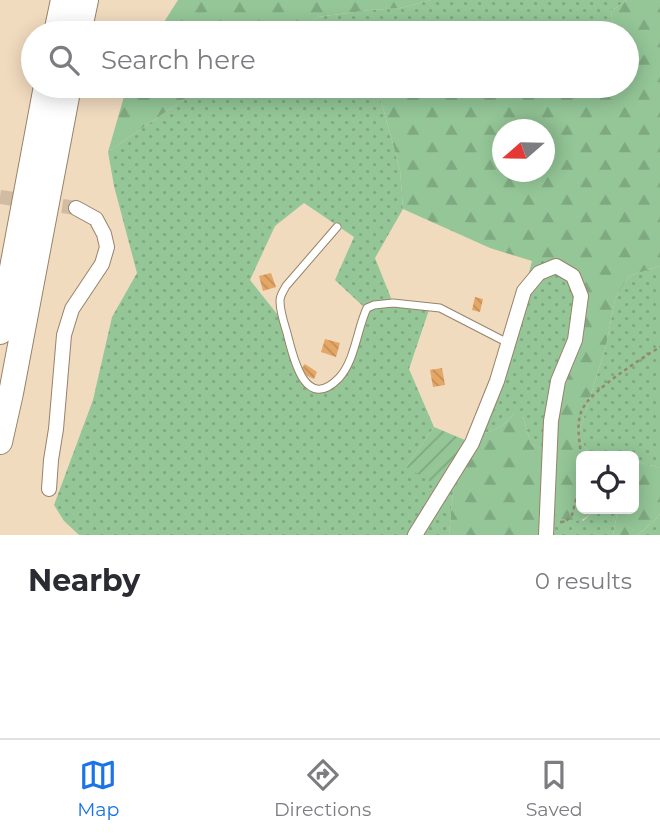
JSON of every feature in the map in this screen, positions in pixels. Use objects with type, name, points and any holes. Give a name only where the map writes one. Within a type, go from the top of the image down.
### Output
[{"type":"highway","points":[[59,21],[63,0]]},
{"type":"highway","points":[[82,21],[86,0]]},
{"type":"highway","points":[[0,332],[44,98]]},
{"type":"highway","points":[[0,442],[67,98]]},
{"type":"street","points":[[49,489],[64,335],[72,309],[102,264],[107,247],[96,219],[76,208]]},
{"type":"street","points":[[415,535],[470,446],[497,381],[524,291],[539,273],[556,266],[573,276],[581,296],[575,340],[558,381],[551,421],[546,535]]},
{"type":"lane","points":[[337,226],[286,286],[280,297],[297,369],[310,387],[319,390],[339,378],[359,335],[366,308],[373,305],[393,303],[440,309],[509,343]]},
{"type":"path","points":[[582,451],[579,425],[582,409],[592,395],[660,347]]},
{"type":"path","points":[[547,518],[565,522],[572,515],[576,499]]},
{"type":"green space","points":[[178,0],[431,0],[401,8],[318,17],[312,21],[165,21]]},
{"type":"green space","points":[[431,0],[627,0],[611,11],[612,21],[312,21],[318,17],[401,8]]},
{"type":"green space","points":[[627,0],[660,0],[660,266],[629,276],[615,299],[606,346],[578,436],[588,451],[576,451],[576,514],[590,514],[579,521],[557,518],[548,498],[546,535],[449,535],[455,470],[475,435],[498,428],[515,412],[519,412],[531,444],[549,452],[581,296],[558,261],[532,261],[490,248],[403,209],[400,170],[380,98],[639,98],[639,21],[612,21],[611,11]]},
{"type":"green space","points":[[124,98],[186,98],[108,152]]},
{"type":"green space","points":[[186,98],[380,98],[400,170],[403,209],[375,258],[393,303],[430,307],[409,369],[434,427],[406,467],[455,470],[449,535],[79,535],[64,521],[54,505],[93,400],[112,317],[137,273],[108,152]],"holes":[[[304,203],[354,237],[335,280],[366,309],[339,378],[319,390],[297,370],[285,324],[250,280],[275,226]]]},
{"type":"green space","points":[[558,260],[581,296],[549,453],[531,444],[523,417],[515,412],[498,428],[475,435],[532,261]]},
{"type":"green space","points":[[660,266],[660,468],[639,462],[639,451],[588,451],[578,436],[606,346],[615,299],[629,276]]},
{"type":"green space","points":[[434,427],[472,443],[443,489],[406,467]]},
{"type":"green space","points":[[639,462],[660,468],[660,514],[638,535],[613,535],[617,514],[639,514]]},
{"type":"green space","points":[[548,495],[583,521],[591,514],[617,514],[613,535],[546,535]]},
{"type":"green space","points":[[660,514],[660,535],[638,535],[657,518]]},
{"type":"building","points":[[271,273],[276,287],[263,291],[259,276]]},
{"type":"building","points":[[475,297],[483,299],[480,312],[472,310]]},
{"type":"building","points":[[325,339],[340,343],[336,357],[321,352]]},
{"type":"building","points":[[305,364],[317,372],[314,379],[305,375],[301,369]]},
{"type":"building","points":[[442,368],[445,385],[433,387],[430,370]]},
{"type":"tunnel","points":[[0,197],[76,208]]}]
